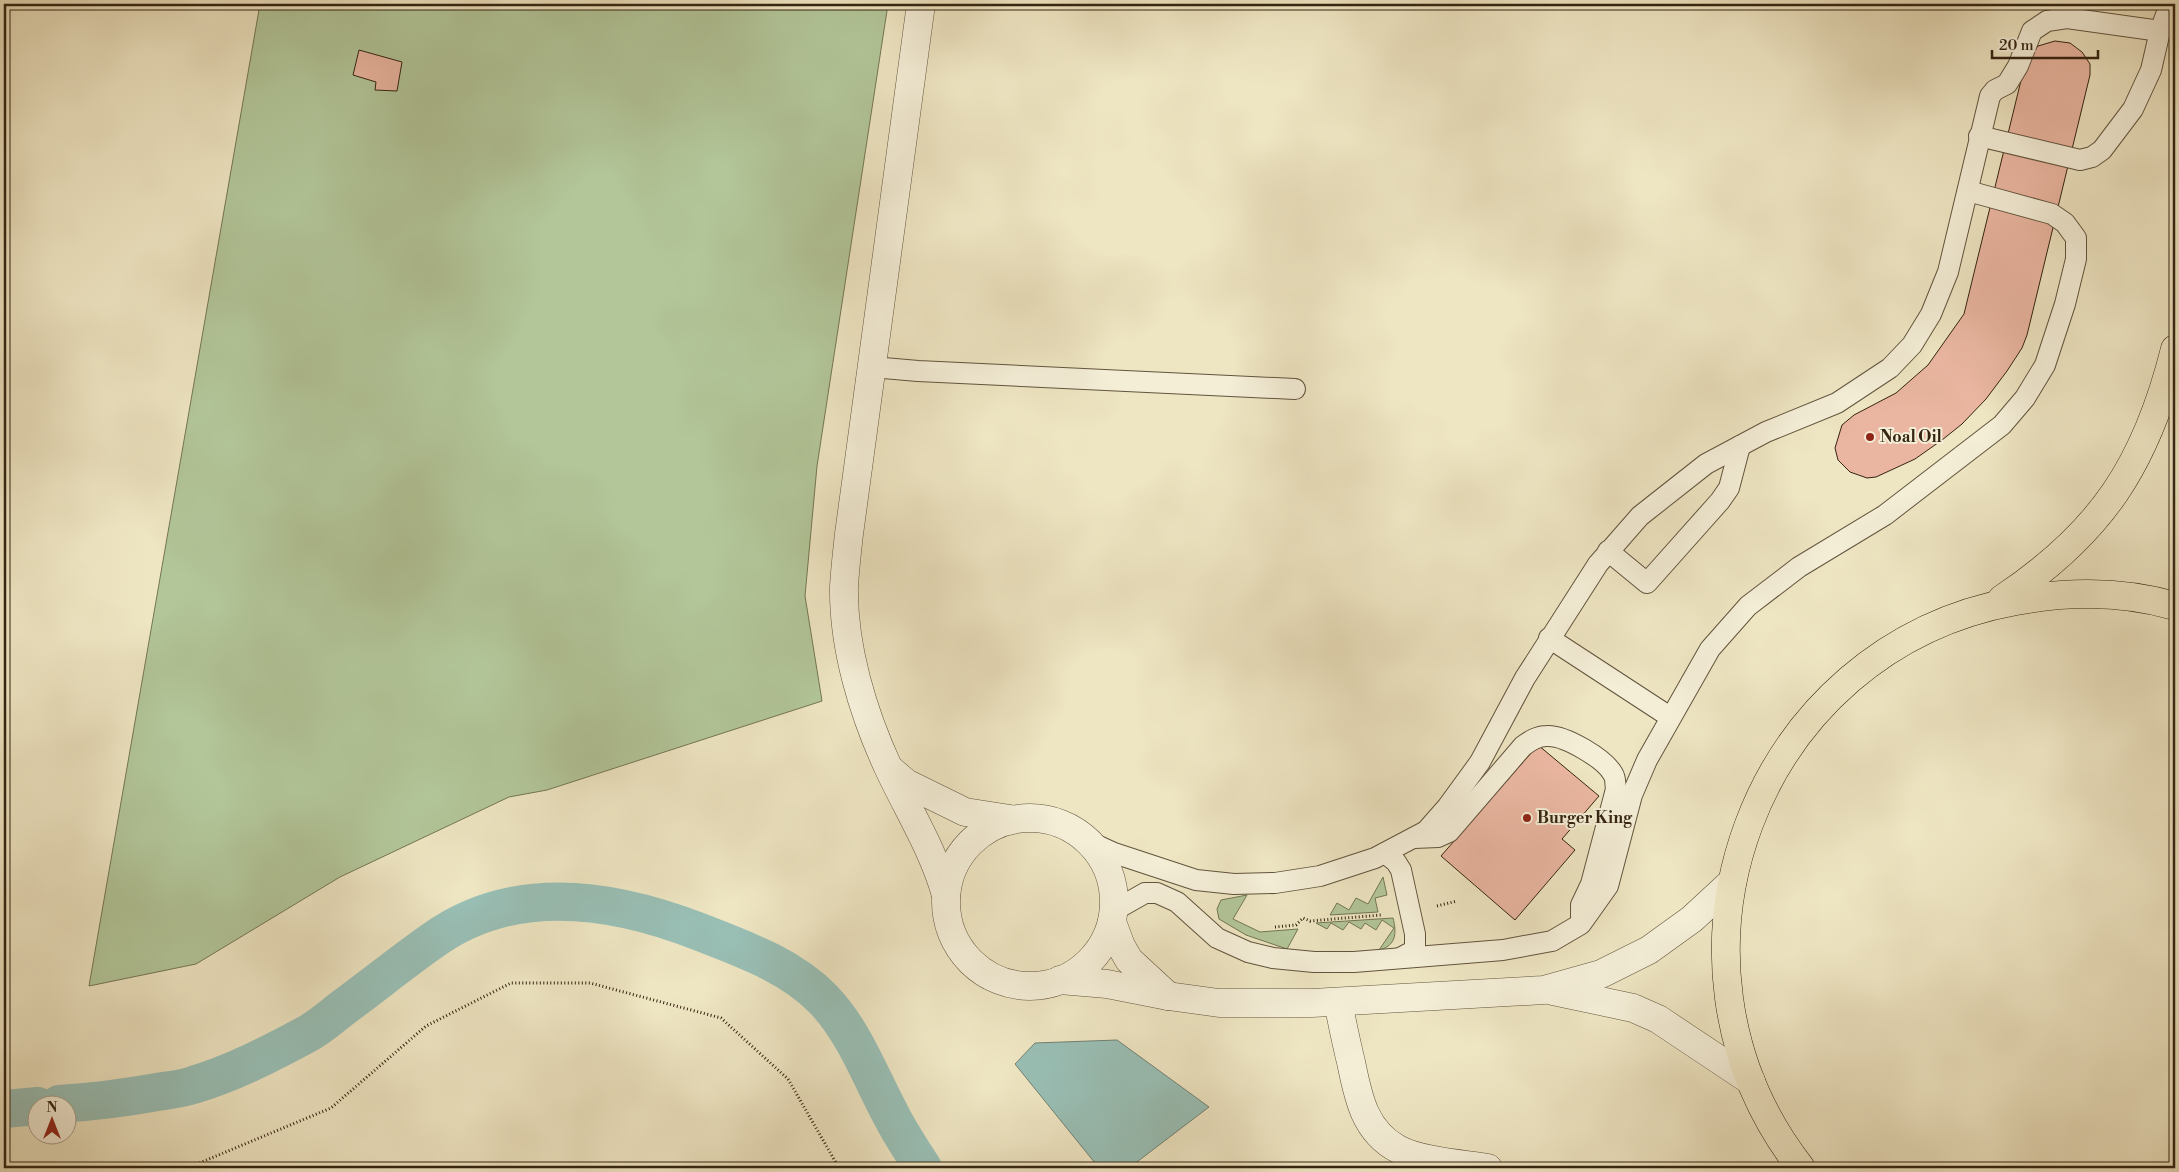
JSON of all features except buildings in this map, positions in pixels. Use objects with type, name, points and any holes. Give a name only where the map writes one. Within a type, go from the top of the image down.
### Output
[{"type":"main road","points":[[1993,605],[2028,582],[2060,555],[2090,526],[2115,494],[2137,458],[2154,421],[2175,349]]},
{"type":"main road","points":[[1801,1168],[1768,1118],[1751,1081],[1737,1041],[1727,983],[1726,932],[1732,882],[1743,838],[1759,797],[1781,758],[1820,708],[1872,661],[1910,637],[1951,618],[1993,605],[2046,595],[2099,593],[2153,600],[2175,606]]},
{"type":"street","points":[[921,4],[848,534],[844,588],[847,628],[854,669],[870,722],[888,766],[931,852],[946,895]]},
{"type":"street","points":[[888,766],[906,783],[965,812],[1010,819],[1036,817],[1063,823],[1090,842],[1103,858],[1113,883],[1114,916],[1121,946],[1129,960],[1168,996]]},
{"type":"street","points":[[1010,819],[985,830],[965,847],[950,873],[945,901],[950,930],[964,955],[986,974],[1014,985],[1043,986],[1070,977],[1093,958],[1108,936],[1114,916]]},
{"type":"street","points":[[1060,980],[1107,984],[1168,996],[1219,1003],[1338,1002],[1544,990],[1601,974],[1649,950],[1692,918],[1732,882]]},
{"type":"street","points":[[1544,990],[1605,1000],[1633,1008],[1658,1019],[1751,1081]]},
{"type":"street","points":[[1338,1002],[1357,1094],[1371,1127],[1384,1140],[1399,1150],[1418,1156],[1488,1168]]},
{"type":"lane","points":[[1979,136],[2080,160],[2092,157],[2102,150],[2114,137],[2133,109],[2151,70],[2160,31],[2170,4]]},
{"type":"lane","points":[[1090,842],[1114,853],[1196,880],[1234,884],[1275,883],[1320,876],[1375,858],[1426,831],[1448,806],[1480,762],[1525,678],[1549,638],[1608,551],[1647,510],[1706,464],[1766,432],[1837,403],[1890,368],[1912,345],[1930,314],[1948,272],[1979,136],[1992,94],[2006,84],[2018,66],[2030,35],[2041,24],[2067,18],[2160,31]]},
{"type":"lane","points":[[1114,916],[1145,893],[1157,893],[1177,902],[1217,938],[1248,952],[1273,958],[1314,962],[1354,962],[1503,950],[1552,941],[1581,924],[1608,886],[1632,795],[1647,760],[1710,649],[1748,606],[1799,567],[1885,515],[2002,425],[2025,398],[2045,365],[2065,304],[2076,259],[2076,238],[2065,223],[2052,214],[1968,191]]},
{"type":"lane","points":[[872,367],[918,371],[1295,389]]},
{"type":"lane","points":[[1608,551],[1647,583],[1720,501],[1729,488],[1740,446]]},
{"type":"lane","points":[[1549,638],[1670,717]]},
{"type":"lane","points":[[1414,838],[1438,837],[1449,832],[1522,746],[1533,739],[1548,736],[1563,739],[1581,748],[1608,767],[1614,776],[1616,789],[1591,884],[1581,905],[1581,924]]},
{"type":"lane","points":[[1385,853],[1396,862],[1401,870],[1415,934],[1415,950],[1400,958]]},
{"type":"path","points":[[1270,928],[1296,925],[1303,918],[1310,921],[1391,914]]},
{"type":"path","points":[[158,1168],[198,1164],[331,1108],[426,1026],[511,983],[590,983],[721,1018],[788,1079],[838,1168]]},
{"type":"green space","points":[[260,4],[888,4],[817,466],[805,596],[822,701],[547,790],[509,797],[340,877],[196,964],[89,986]]},
{"type":"green space","points":[[1383,877],[1387,895],[1375,898],[1378,912],[1330,915],[1337,903],[1349,910],[1356,898],[1368,904]]},
{"type":"green space","points":[[1247,895],[1233,919],[1260,932],[1298,929],[1287,949],[1246,935],[1219,919],[1217,909],[1221,900]]},
{"type":"green space","points":[[1393,918],[1395,929],[1394,938],[1389,945],[1379,950],[1394,928],[1382,920],[1376,930],[1365,923],[1361,929],[1349,922],[1343,930],[1331,923],[1327,929],[1316,923]]},
{"type":"water","points":[[1117,1040],[1209,1107],[1129,1168],[1099,1168],[1015,1064],[1035,1043]]},
{"type":"waterway","points":[[78,1102],[108,1100],[189,1086],[222,1075],[265,1056],[321,1025],[432,941],[463,922],[496,910],[529,903],[564,902],[598,904],[667,920],[700,932],[765,959],[781,967],[810,987],[834,1012],[853,1039],[895,1122],[923,1168]]},
{"type":"waterway","points":[[4,1109],[28,1107]]},
{"type":"place","name":"Noal Oil","points":[[1870,437]]},
{"type":"place","name":"Burger King","points":[[1527,818]]}]
